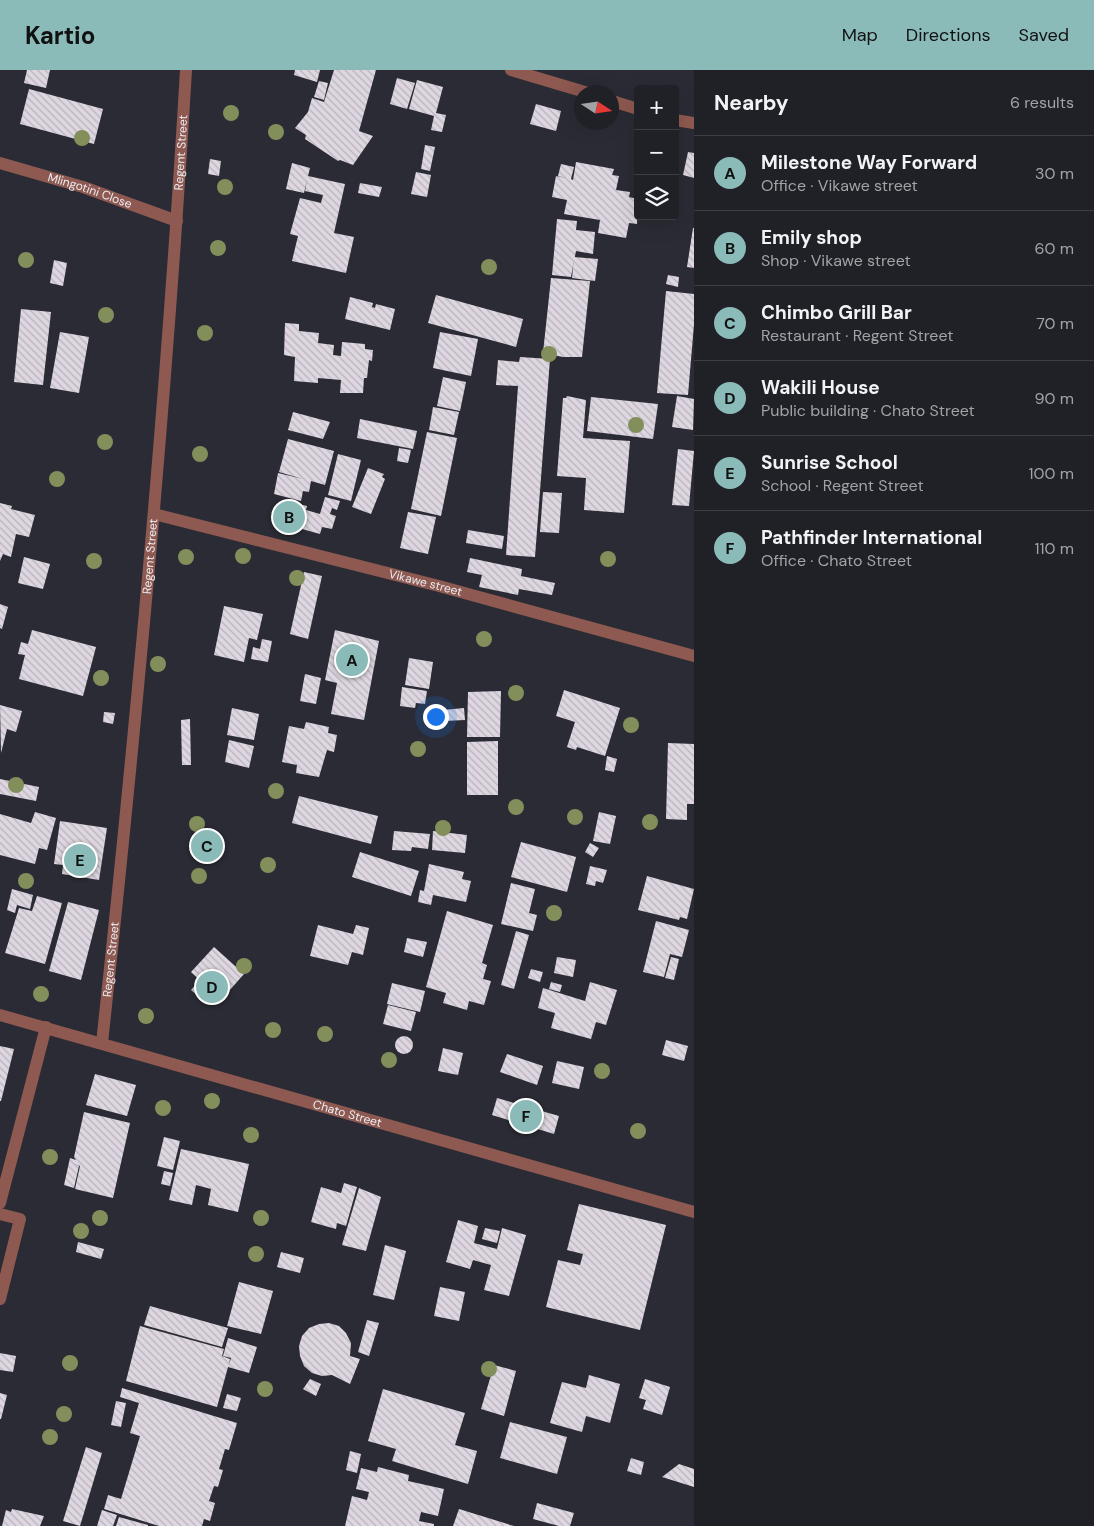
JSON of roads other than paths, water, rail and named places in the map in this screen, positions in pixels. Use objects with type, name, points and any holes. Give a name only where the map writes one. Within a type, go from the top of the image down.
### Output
[{"type":"street","name":"Regent Street","points":[[102,1043],[134,745],[154,514],[177,221],[186,70]]},
{"type":"street","points":[[511,70],[574,89]]},
{"type":"street","points":[[619,103],[634,108]]},
{"type":"street","points":[[679,121],[694,123]]},
{"type":"street","name":"Mlingotini Close","points":[[0,163],[83,187],[177,221]]},
{"type":"street","name":"Vikawe street","points":[[154,514],[439,586],[694,656]]},
{"type":"street","name":"Chato Street","points":[[0,1015],[694,1212]]},
{"type":"street","points":[[0,1203],[46,1027]]},
{"type":"street","points":[[0,1214],[20,1219],[0,1299]]},
{"type":"place","name":"Emily shop","points":[[289,517]]},
{"type":"place","name":"Milestone Way Forward","points":[[352,660]]},
{"type":"place","name":"Chimbo Grill Bar","points":[[207,846]]},
{"type":"place","name":"Sunrise School","points":[[80,860]]},
{"type":"place","name":"Wakili House","points":[[212,987]]},
{"type":"place","name":"Pathfinder International","points":[[526,1116]]}]
